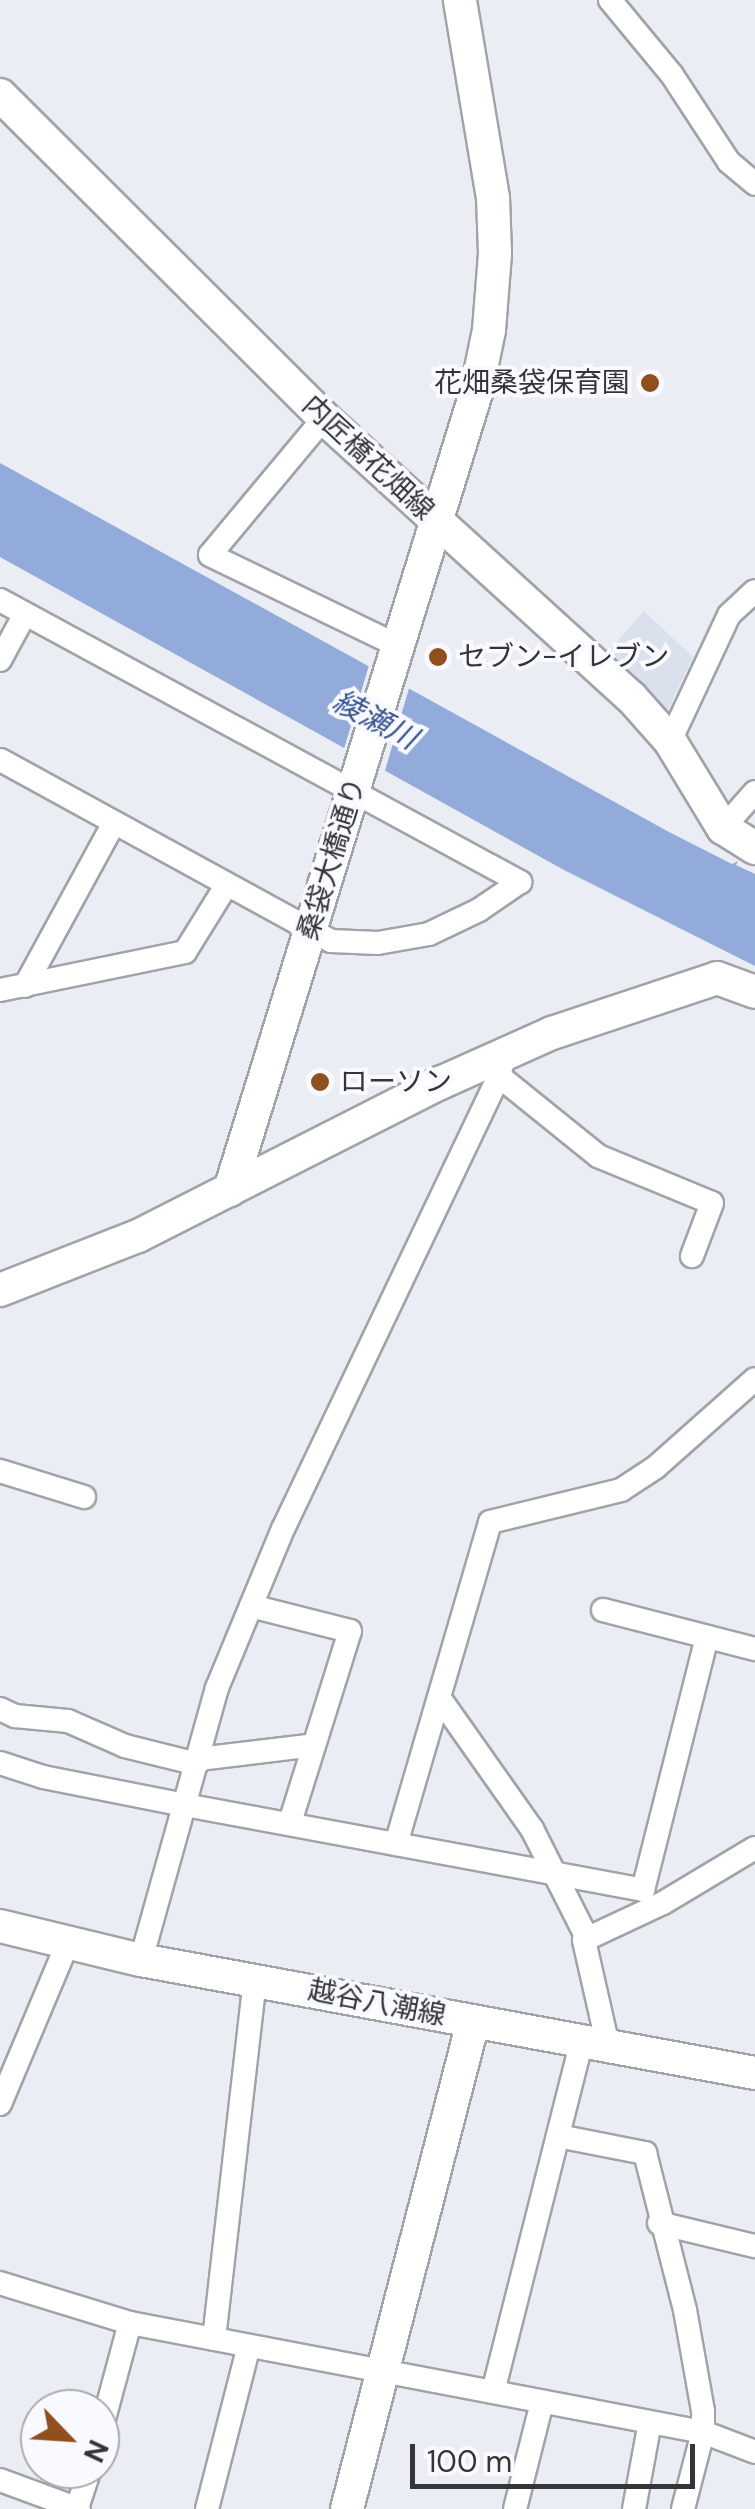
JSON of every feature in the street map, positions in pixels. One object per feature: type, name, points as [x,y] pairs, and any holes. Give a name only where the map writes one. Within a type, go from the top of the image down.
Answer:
[{"type":"street","name":"桑袋大橋通り","points":[[230,1190],[476,392],[494,294],[494,222],[486,140],[460,0]]},
{"type":"street","points":[[610,0],[672,75],[729,162],[755,184]]},
{"type":"street","name":"内匠橋花畑線","points":[[0,95],[324,418],[631,697],[670,740],[723,828]]},
{"type":"street","points":[[324,418],[210,555],[396,653]]},
{"type":"street","points":[[670,740],[729,615],[755,591]]},
{"type":"street","points":[[0,600],[354,785],[520,882],[479,910],[429,934],[378,942],[330,941],[0,760]]},
{"type":"street","points":[[0,660],[25,614]]},
{"type":"street","points":[[755,792],[723,828],[755,848]]},
{"type":"street","points":[[25,986],[114,824]]},
{"type":"street","points":[[0,990],[184,952],[226,886]]},
{"type":"street","points":[[0,1290],[138,1236],[502,1064],[694,983],[716,978],[755,992]]},
{"type":"street","points":[[502,1064],[598,1156],[712,1202],[692,1256]]},
{"type":"street","points":[[141,1960],[217,1688],[283,1529],[502,1064]]},
{"type":"street","points":[[396,1844],[490,1522],[621,1490],[656,1468],[755,1379]]},
{"type":"street","points":[[0,1470],[84,1497]]},
{"type":"street","points":[[251,1606],[350,1631],[290,1824]]},
{"type":"street","points":[[602,1610],[755,1649]]},
{"type":"street","points":[[0,1764],[42,1777],[643,1890],[707,1637]]},
{"type":"street","points":[[441,1700],[532,1828],[587,1938],[595,2044],[558,2136],[493,2392]]},
{"type":"street","points":[[0,1709],[15,1716],[68,1721],[125,1746],[198,1762],[314,1746]]},
{"type":"street","points":[[587,1938],[663,1903],[755,1848]]},
{"type":"street","name":"越谷八潮線","points":[[0,1926],[141,1960],[755,2073]]},
{"type":"street","points":[[0,2104],[67,1945]]},
{"type":"street","points":[[214,2339],[255,1981]]},
{"type":"street","points":[[348,2509],[473,2022]]},
{"type":"street","points":[[558,2136],[645,2153],[685,2310],[703,2432],[683,2509]]},
{"type":"street","points":[[660,2223],[755,2246]]},
{"type":"street","points":[[0,2285],[130,2324],[703,2432],[755,2452]]},
{"type":"street","points":[[112,2389],[130,2324]]},
{"type":"street","points":[[208,2509],[249,2346]]},
{"type":"street","points":[[515,2509],[542,2402]]},
{"type":"street","points":[[634,2509],[650,2422]]},
{"type":"street","points":[[0,2480],[78,2509]]},
{"type":"shaded area","points":[[644,611],[693,657],[667,711],[607,653]]},
{"type":"water","name":"綾瀬川","points":[[0,463],[669,832],[732,864],[738,861],[736,865],[755,874],[755,966],[564,870],[0,557]]},
{"type":"pier","points":[[370,662],[410,685],[384,774],[343,752]]},
{"type":"place","name":"花畑桑袋保育園","points":[[650,383]]},
{"type":"place","name":"セブン-イレブン","points":[[438,657]]},
{"type":"place","name":"ローソン","points":[[320,1082]]}]
